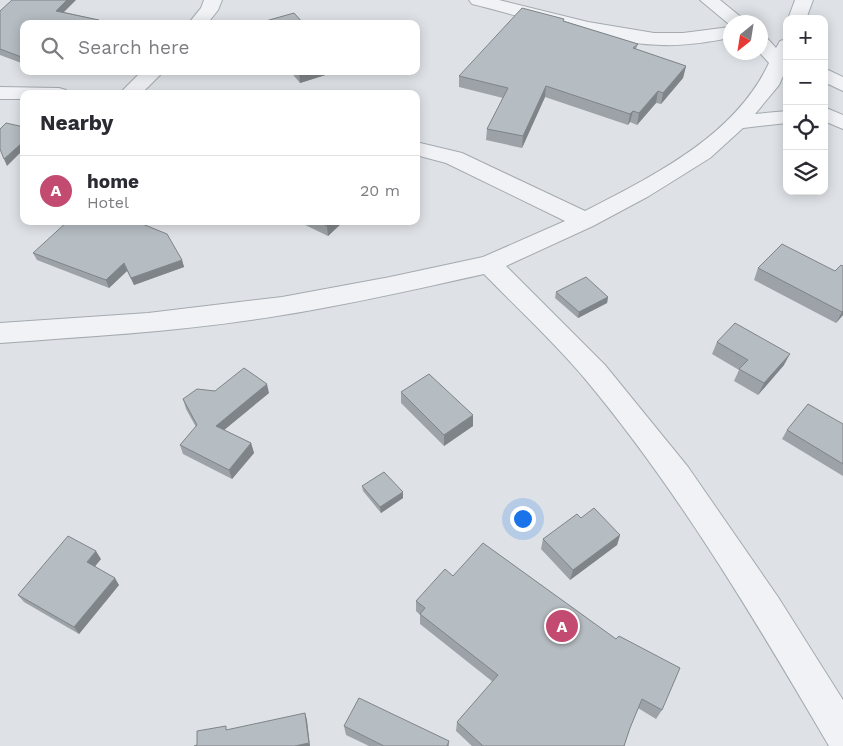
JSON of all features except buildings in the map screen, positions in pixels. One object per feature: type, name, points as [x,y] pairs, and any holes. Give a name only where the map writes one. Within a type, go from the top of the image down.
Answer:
[{"type":"street","points":[[201,20],[209,10],[213,0]]},
{"type":"street","points":[[478,0],[587,26],[654,39],[723,34]]},
{"type":"street","points":[[709,0],[729,15]]},
{"type":"street","points":[[798,15],[804,0]]},
{"type":"street","points":[[768,45],[783,52]]},
{"type":"street","points":[[0,333],[148,323],[282,306],[390,286],[489,264],[585,221],[641,191],[702,153],[778,89],[783,58]]},
{"type":"street","points":[[133,90],[150,75]]},
{"type":"street","points":[[828,76],[843,85]]},
{"type":"street","points":[[0,93],[20,93]]},
{"type":"street","points":[[737,122],[783,117]]},
{"type":"street","points":[[420,149],[454,158],[585,221]]},
{"type":"street","points":[[489,264],[595,372],[677,476],[766,608],[843,734]]},
{"type":"place","name":"home","points":[[562,626]]}]
